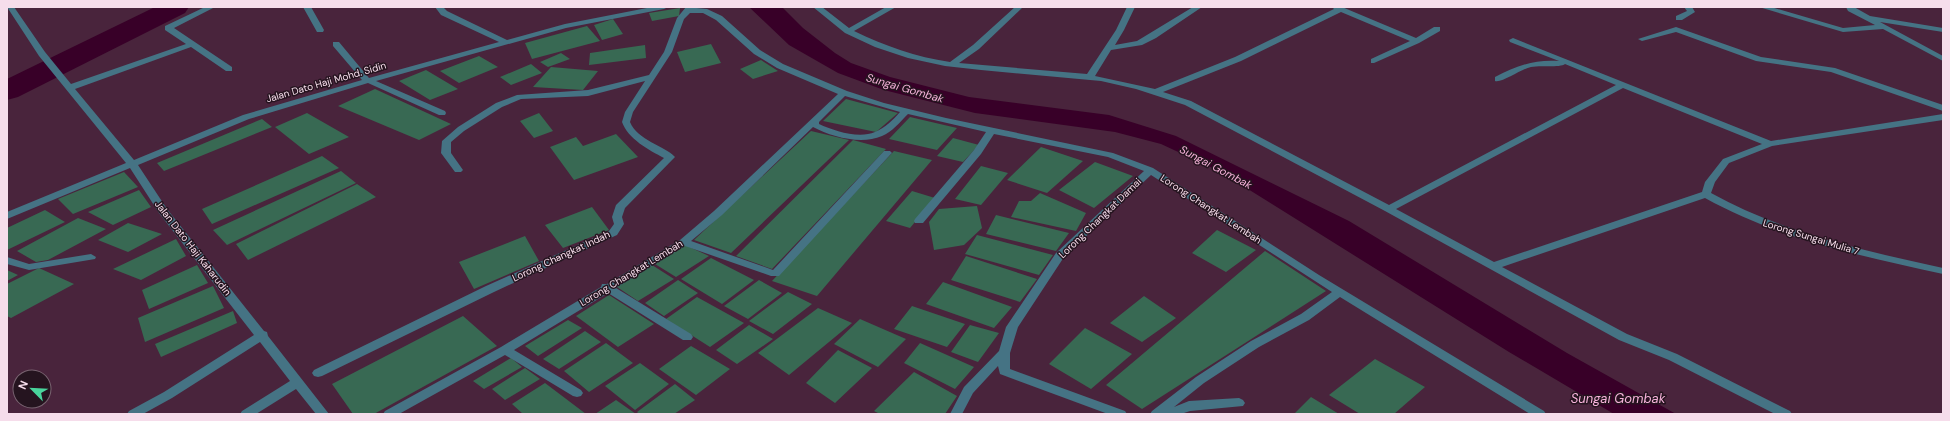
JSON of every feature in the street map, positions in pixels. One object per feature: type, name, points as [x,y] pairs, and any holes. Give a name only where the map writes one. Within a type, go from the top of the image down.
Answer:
[{"type":"street","name":"Jalan Dato Haji Kaharudin","points":[[12,7],[42,54],[132,164],[163,211],[323,414]]},
{"type":"street","points":[[211,7],[168,28],[229,69]]},
{"type":"street","points":[[307,7],[320,30]]},
{"type":"street","points":[[439,7],[444,13],[508,43]]},
{"type":"street","name":"Jalan Dato Haji Mohd. Sidin","points":[[7,216],[246,117],[367,80],[508,43],[565,26],[664,7]]},
{"type":"street","points":[[817,7],[848,31],[902,55],[952,64],[1090,77],[1156,92],[1188,103],[1389,209],[1616,333],[1673,357],[1786,414]]},
{"type":"street","points":[[848,31],[892,7]]},
{"type":"street","points":[[952,64],[976,47],[1019,7]]},
{"type":"street","points":[[1090,77],[1120,30],[1131,7]]},
{"type":"street","points":[[1108,48],[1139,43],[1153,36],[1198,7]]},
{"type":"street","points":[[1680,18],[1692,12],[1688,7]]},
{"type":"street","points":[[1763,7],[1843,30],[1883,27]]},
{"type":"street","points":[[1850,7],[1864,17],[1943,58]]},
{"type":"street","points":[[1156,92],[1238,60],[1338,8],[1416,41]]},
{"type":"street","name":"Lorong Changkat Indah","points":[[318,372],[490,289],[613,233],[619,224],[617,217],[620,208],[670,157],[660,153],[629,129],[626,122],[629,112],[668,52],[681,18],[689,9]]},
{"type":"street","name":"Lorong Changkat Lembah","points":[[689,9],[704,11],[719,18],[757,52],[774,62],[844,93],[906,111],[1110,155],[1150,170],[1340,292],[1540,414]]},
{"type":"street","points":[[1864,17],[1943,30]]},
{"type":"street","points":[[1374,61],[1437,29]]},
{"type":"street","points":[[1642,39],[1676,29],[1759,59],[1832,70],[1943,108]]},
{"type":"street","points":[[1512,40],[1770,144]]},
{"type":"street","points":[[67,85],[193,44]]},
{"type":"street","points":[[336,44],[367,80],[442,113]]},
{"type":"street","points":[[1498,79],[1515,69],[1537,62],[1573,65]]},
{"type":"street","points":[[458,170],[446,154],[447,141],[461,129],[499,105],[520,97],[588,92],[652,77]]},
{"type":"street","points":[[1389,209],[1622,85]]},
{"type":"street","name":"Lorong Changkat Lembah","points":[[389,414],[505,350],[606,287],[684,242],[718,213],[844,93]]},
{"type":"street","points":[[814,121],[815,125],[819,128],[837,134],[873,136],[880,134],[906,111]]},
{"type":"street","points":[[1493,266],[1706,194],[1710,182],[1726,161],[1770,144],[1943,117]]},
{"type":"street","points":[[919,221],[978,152],[992,130]]},
{"type":"street","points":[[684,242],[775,274],[887,153]]},
{"type":"street","name":"Lorong Changkat Damai","points":[[1121,414],[1004,371],[1004,353],[1012,327],[1060,255],[1150,170]]},
{"type":"street","name":"Lorong Sungai Mulia 7","points":[[1706,194],[1729,208],[1774,228],[1843,248],[1943,271]]},
{"type":"street","points":[[7,260],[29,266],[92,257]]},
{"type":"street","points":[[606,287],[687,337]]},
{"type":"street","points":[[1156,414],[1200,380],[1255,344],[1305,317],[1340,292]]},
{"type":"street","points":[[133,414],[168,395],[262,335]]},
{"type":"street","points":[[505,350],[577,393]]},
{"type":"street","points":[[956,414],[968,390],[1004,353]]},
{"type":"street","points":[[246,414],[298,382]]},
{"type":"street","points":[[1168,414],[1189,406],[1239,403]]},
{"type":"water","name":"Sungai Gombak","points":[[749,7],[782,7],[803,28],[835,53],[851,63],[890,77],[969,97],[1109,115],[1176,136],[1349,221],[1567,353],[1676,414],[1614,414],[1509,352],[1219,171],[1161,144],[1115,132],[975,113],[884,90],[838,73],[789,45]]},
{"type":"water","points":[[40,71],[48,78],[7,98],[7,87]]},
{"type":"building","points":[[680,8],[679,16],[652,21],[649,13]]},
{"type":"building","points":[[613,19],[623,34],[602,40],[594,25]]},
{"type":"building","points":[[587,26],[600,41],[532,59],[525,43]]},
{"type":"building","points":[[711,44],[721,63],[685,72],[677,52]]},
{"type":"building","points":[[645,45],[646,58],[589,65],[590,53]]},
{"type":"building","points":[[561,53],[570,59],[548,67],[540,62]]},
{"type":"building","points":[[479,56],[498,67],[459,83],[440,71]]},
{"type":"building","points":[[761,60],[778,71],[753,79],[740,69]]},
{"type":"building","points":[[531,64],[542,73],[511,85],[500,77]]},
{"type":"building","points":[[551,67],[598,71],[583,90],[533,87]]},
{"type":"building","points":[[426,70],[458,89],[430,100],[399,81]]},
{"type":"building","points":[[375,89],[451,124],[419,140],[338,106]]},
{"type":"building","points":[[846,99],[898,113],[876,132],[823,121]]},
{"type":"building","points":[[307,113],[349,137],[309,154],[275,127]]},
{"type":"building","points":[[539,113],[553,131],[534,138],[520,121]]},
{"type":"building","points":[[910,117],[957,128],[937,150],[889,139]]},
{"type":"building","points":[[262,119],[272,127],[164,171],[157,163]]},
{"type":"building","points":[[811,131],[849,140],[731,253],[694,240]]},
{"type":"building","points":[[616,134],[638,157],[574,180],[550,147],[576,137],[583,146]]},
{"type":"building","points":[[953,138],[979,145],[963,162],[937,156]]},
{"type":"building","points":[[853,140],[886,149],[772,269],[736,256]]},
{"type":"building","points":[[1041,147],[1083,161],[1047,193],[1007,180]]},
{"type":"building","points":[[894,151],[932,160],[817,296],[772,281]]},
{"type":"building","points":[[322,156],[339,168],[212,224],[202,209]]},
{"type":"building","points":[[1095,162],[1133,176],[1094,208],[1059,190]]},
{"type":"building","points":[[981,166],[1008,173],[981,205],[955,199]]},
{"type":"building","points":[[341,171],[356,183],[227,245],[213,230]]},
{"type":"building","points":[[124,172],[138,187],[73,214],[58,199]]},
{"type":"building","points":[[357,184],[376,197],[248,260],[236,244]]},
{"type":"building","points":[[139,190],[151,207],[113,225],[88,212]]},
{"type":"building","points":[[912,191],[935,198],[910,228],[886,221]]},
{"type":"building","points":[[1040,193],[1086,213],[1076,231],[1011,217],[1019,201],[1031,201]]},
{"type":"building","points":[[977,206],[982,228],[964,245],[934,250],[929,222],[939,209]]},
{"type":"building","points":[[592,207],[609,230],[563,248],[545,225]]},
{"type":"building","points":[[45,210],[65,222],[7,250],[7,228]]},
{"type":"building","points":[[996,215],[1069,233],[1056,251],[986,234]]},
{"type":"building","points":[[78,218],[106,229],[48,260],[36,262],[17,251]]},
{"type":"building","points":[[128,223],[162,234],[128,252],[98,240]]},
{"type":"building","points":[[1217,230],[1256,250],[1226,272],[1192,253]]},
{"type":"building","points":[[977,235],[1053,255],[1039,275],[965,254]]},
{"type":"building","points":[[525,236],[539,261],[474,289],[459,262]]},
{"type":"building","points":[[176,239],[186,256],[141,280],[113,269]]},
{"type":"building","points":[[685,245],[709,256],[676,277],[655,264]]},
{"type":"building","points":[[1265,251],[1326,291],[1142,409],[1106,385]]},
{"type":"building","points":[[966,256],[1037,279],[1020,302],[951,280]]},
{"type":"building","points":[[711,258],[754,280],[722,304],[681,279]]},
{"type":"building","points":[[197,265],[208,283],[149,309],[142,290]]},
{"type":"building","points":[[652,265],[674,279],[638,301],[617,287]]},
{"type":"building","points":[[39,268],[74,284],[11,318],[7,316],[7,284]]},
{"type":"building","points":[[7,270],[18,275],[7,281]]},
{"type":"building","points":[[678,280],[698,293],[664,316],[645,303]]},
{"type":"building","points":[[759,280],[782,293],[748,319],[724,306]]},
{"type":"building","points":[[943,282],[1012,307],[994,328],[926,304]]},
{"type":"building","points":[[213,286],[224,308],[145,342],[138,318]]},
{"type":"building","points":[[788,292],[812,304],[773,334],[749,321]]},
{"type":"building","points":[[609,295],[654,324],[618,347],[576,316]]},
{"type":"building","points":[[1144,296],[1176,318],[1142,342],[1110,323]]},
{"type":"building","points":[[697,297],[744,323],[710,347],[666,319]]},
{"type":"building","points":[[912,306],[965,324],[947,347],[894,329]]},
{"type":"building","points":[[818,308],[852,323],[789,375],[758,353]]},
{"type":"building","points":[[233,311],[237,323],[161,357],[155,344]]},
{"type":"building","points":[[463,316],[497,346],[374,414],[353,414],[332,384]]},
{"type":"building","points":[[860,319],[906,339],[878,367],[834,344]]},
{"type":"building","points":[[568,320],[582,328],[538,356],[525,346]]},
{"type":"building","points":[[749,325],[773,339],[737,364],[716,350]]},
{"type":"building","points":[[970,325],[999,333],[978,362],[951,352]]},
{"type":"building","points":[[1085,328],[1132,354],[1091,389],[1049,364]]},
{"type":"building","points":[[585,331],[601,342],[559,369],[543,359]]},
{"type":"building","points":[[606,343],[633,363],[589,392],[564,371]]},
{"type":"building","points":[[920,343],[974,367],[955,389],[904,363]]},
{"type":"building","points":[[691,346],[730,369],[696,395],[659,369]]},
{"type":"building","points":[[838,350],[872,368],[835,403],[806,383]]},
{"type":"building","points":[[511,358],[522,367],[484,389],[473,381]]},
{"type":"building","points":[[1375,359],[1425,387],[1394,414],[1360,414],[1329,395]]},
{"type":"building","points":[[640,363],[669,384],[635,410],[605,386]]},
{"type":"building","points":[[525,368],[540,379],[505,400],[492,389]]},
{"type":"building","points":[[914,372],[957,396],[945,414],[880,414],[874,411]]},
{"type":"building","points":[[545,383],[586,414],[523,414],[512,404]]},
{"type":"building","points":[[675,384],[695,400],[674,414],[639,414],[637,412]]},
{"type":"building","points":[[1311,397],[1339,414],[1294,414]]},
{"type":"building","points":[[616,400],[636,414],[595,414]]},
{"type":"waterway","points":[[7,91],[176,7]]}]
